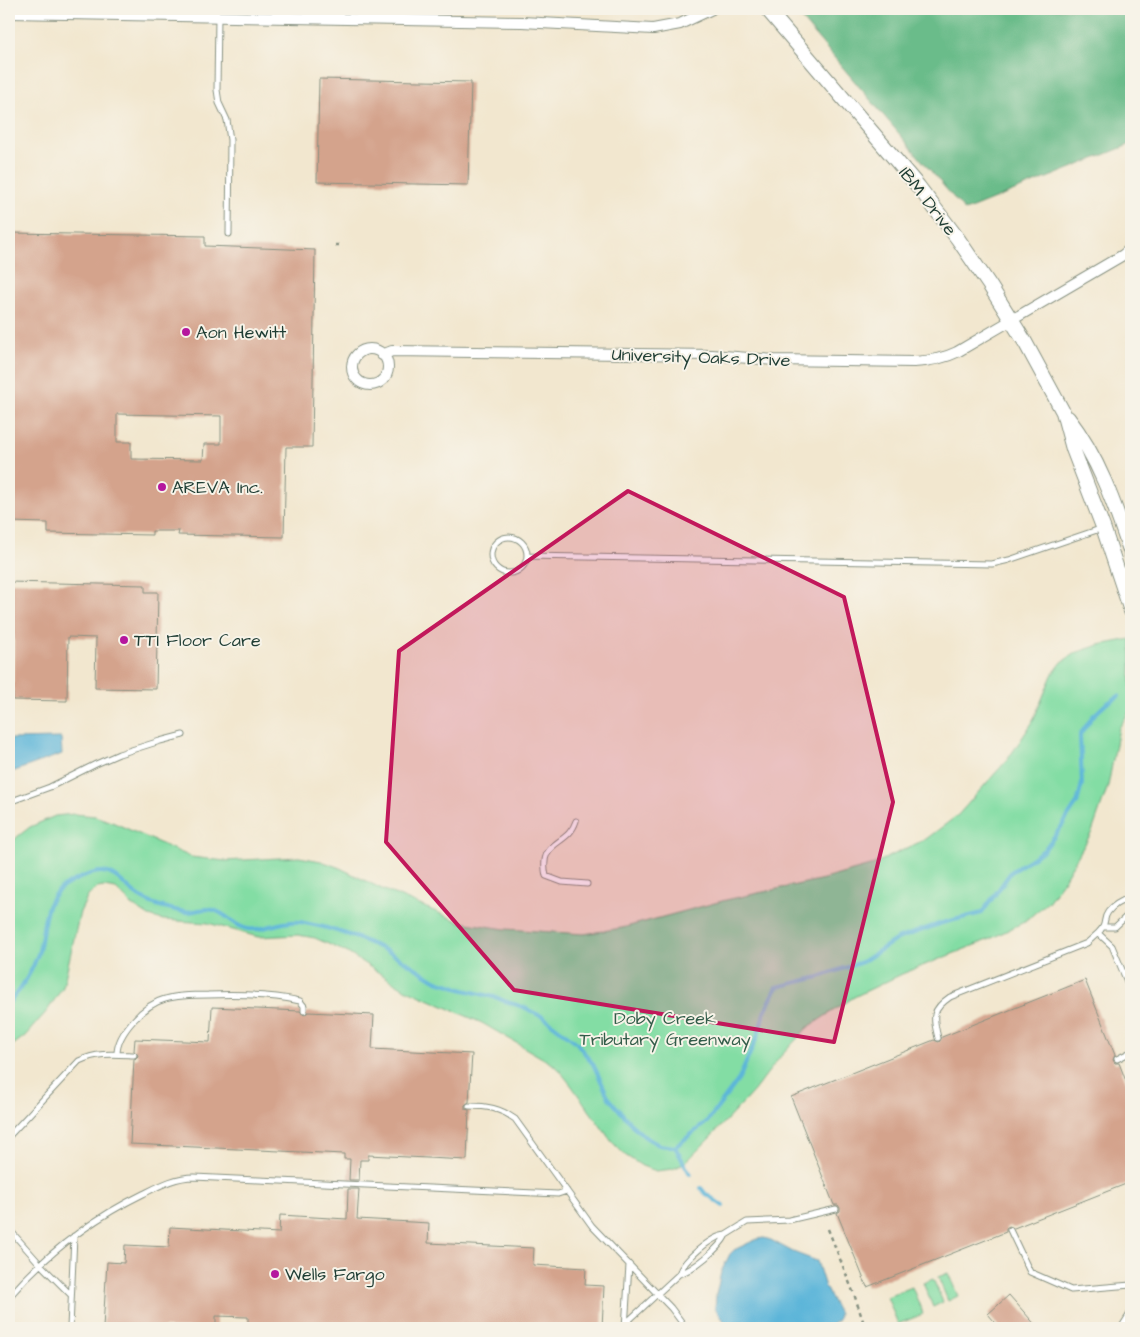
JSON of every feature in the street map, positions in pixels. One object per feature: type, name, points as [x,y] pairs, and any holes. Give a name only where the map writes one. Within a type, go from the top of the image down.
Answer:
[{"type":"street","points":[[9,13],[522,22],[653,29],[680,24],[712,9]]},
{"type":"street","name":"IBM Drive","points":[[766,9],[918,186],[990,286],[1025,342],[1063,412],[1087,446],[1101,473],[1131,553]]},
{"type":"street","name":"University Oaks Drive","points":[[382,354],[392,351],[548,352],[732,356],[774,360],[923,362],[950,356],[1124,256],[1131,248]]},
{"type":"street","name":"IBM Drive","points":[[1063,412],[1073,449],[1103,527],[1131,611]]},
{"type":"street","points":[[1103,527],[1111,527],[1114,532],[1131,583]]},
{"type":"lane","points":[[218,17],[217,90],[227,120],[230,140],[229,234]]},
{"type":"lane","points":[[527,556],[992,564],[1010,560],[1103,527]]},
{"type":"lane","points":[[509,536],[520,540],[527,556],[518,570],[501,571],[492,562],[491,550],[498,540],[509,536]]},
{"type":"lane","points":[[9,802],[50,787],[119,754],[183,735]]},
{"type":"lane","points":[[576,821],[569,835],[548,850],[546,876],[554,880],[587,884]]},
{"type":"lane","points":[[938,1038],[933,1018],[938,1005],[950,997],[1087,943],[1104,927],[1107,913],[1122,901],[1131,897]]},
{"type":"lane","points":[[1104,927],[1115,927],[1131,912]]},
{"type":"lane","points":[[1098,933],[1112,946],[1131,991]]},
{"type":"lane","points":[[117,1054],[118,1043],[126,1030],[152,1005],[165,999],[196,995],[256,995],[300,1001],[304,1006],[304,1011]]},
{"type":"lane","points":[[1117,1059],[1131,1052]]},
{"type":"lane","points":[[9,1136],[79,1061],[94,1055],[134,1055]]},
{"type":"lane","points":[[469,1106],[501,1110],[522,1126],[596,1230],[671,1308],[686,1328]]},
{"type":"lane","points":[[9,1297],[40,1264],[74,1236],[100,1218],[136,1197],[172,1181],[187,1177],[558,1194],[567,1191]]},
{"type":"lane","points":[[625,1325],[679,1274],[682,1267],[699,1250],[717,1237],[726,1235],[747,1222],[789,1220],[836,1208]]},
{"type":"lane","points":[[9,1229],[71,1295]]},
{"type":"lane","points":[[1010,1230],[1030,1272],[1071,1290],[1131,1285]]},
{"type":"lane","points":[[679,1274],[689,1271],[720,1244],[726,1235]]},
{"type":"lane","points":[[70,1328],[74,1236]]},
{"type":"lane","points":[[625,1325],[629,1265]]},
{"type":"lane","points":[[1121,1328],[1131,1312]]},
{"type":"path","points":[[335,246],[342,245]]},
{"type":"path","points":[[828,1229],[854,1294],[865,1328],[870,1328]]},
{"type":"highlighted area","points":[[628,491],[844,597],[893,802],[834,1042],[514,990],[386,842],[399,651]]},
{"type":"green space","points":[[793,9],[1131,9],[1131,144],[965,211]]},
{"type":"green space","name":"Doby Creek Tributary Greenway","points":[[1131,639],[1131,709],[1119,728],[1108,786],[1092,832],[1062,883],[1048,902],[1024,922],[990,939],[902,974],[854,997],[807,1028],[780,1057],[753,1092],[708,1140],[687,1161],[673,1169],[656,1171],[642,1166],[625,1155],[612,1142],[556,1066],[482,1023],[405,989],[346,952],[315,938],[298,935],[258,937],[208,923],[163,920],[149,916],[132,905],[116,889],[97,888],[88,896],[80,912],[63,987],[47,1011],[25,1036],[9,1048],[9,846],[30,827],[55,816],[74,814],[95,816],[191,857],[225,861],[299,857],[321,861],[460,922],[505,929],[584,934],[622,928],[726,900],[824,879],[870,866],[926,839],[958,815],[1008,759],[1032,723],[1052,675],[1062,662],[1075,653],[1099,645]]},
{"type":"green space","points":[[948,1273],[958,1296],[948,1301],[938,1277]]},
{"type":"green space","points":[[933,1279],[943,1302],[933,1307],[923,1283]]},
{"type":"green space","points":[[912,1287],[923,1314],[898,1324],[887,1297]]},
{"type":"water","points":[[61,738],[62,754],[9,773],[9,739]]},
{"type":"water","points":[[764,1238],[817,1261],[825,1287],[839,1314],[838,1320],[827,1328],[729,1328],[715,1308],[721,1272],[734,1250],[757,1239]]},
{"type":"building","points":[[319,79],[471,82],[468,185],[317,182]]},
{"type":"building","points":[[9,233],[205,236],[205,246],[315,250],[312,447],[286,447],[284,537],[178,535],[179,531],[152,531],[152,535],[48,533],[48,523],[9,522]],"holes":[[[117,414],[221,416],[221,444],[204,444],[203,460],[131,459],[131,442],[117,442]]]},
{"type":"building","points":[[9,582],[145,585],[145,592],[158,592],[156,689],[95,688],[96,638],[68,637],[67,701],[13,700],[14,635],[9,635]]},
{"type":"building","points":[[1085,980],[1115,1055],[1113,1060],[1115,1063],[1119,1063],[1131,1094],[1131,1182],[1014,1228],[1009,1226],[1006,1228],[1006,1232],[867,1287],[837,1213],[840,1211],[840,1208],[838,1205],[834,1205],[791,1097],[934,1040],[939,1042],[942,1037]]},
{"type":"building","points":[[212,1007],[300,1011],[304,1015],[308,1012],[374,1015],[372,1049],[472,1054],[469,1102],[465,1105],[465,1109],[469,1110],[467,1160],[368,1155],[368,1160],[360,1160],[359,1180],[349,1180],[350,1159],[344,1159],[344,1154],[130,1144],[134,1059],[138,1055],[134,1051],[135,1039],[210,1042]]},
{"type":"building","name":"Wells Fargo","points":[[348,1189],[359,1189],[357,1219],[429,1223],[428,1243],[534,1248],[533,1265],[586,1268],[585,1285],[604,1286],[602,1328],[476,1328],[441,1326],[440,1328],[248,1328],[248,1317],[216,1316],[216,1328],[103,1328],[107,1262],[124,1263],[125,1245],[169,1247],[170,1227],[279,1233],[280,1215],[347,1219]]},
{"type":"building","points":[[1009,1295],[1038,1328],[1000,1328],[988,1314]]},
{"type":"waterway","points":[[9,1003],[26,980],[36,961],[47,910],[55,895],[61,888],[81,877],[98,872],[108,873],[116,877],[139,897],[156,905],[186,912],[205,909],[214,910],[243,928],[260,929],[300,922],[332,930],[383,949],[435,980],[519,1005],[542,1016],[576,1042],[593,1064],[609,1098],[632,1125],[645,1137],[659,1145],[675,1147],[707,1122],[739,1079],[758,1035],[764,1013],[777,987],[819,977],[862,962],[897,939],[942,923],[982,913],[1011,872],[1044,850],[1077,803],[1082,784],[1080,735],[1093,716],[1106,704],[1119,696]]},
{"type":"waterway","points":[[675,1147],[690,1174]]},
{"type":"waterway","points":[[701,1188],[723,1206]]},
{"type":"place","name":"Aon Hewitt","points":[[186,332]]},
{"type":"place","name":"AREVA Inc.","points":[[162,487]]},
{"type":"place","name":"TTI Floor Care","points":[[124,640]]},
{"type":"place","name":"Wells Fargo","points":[[275,1274]]}]
